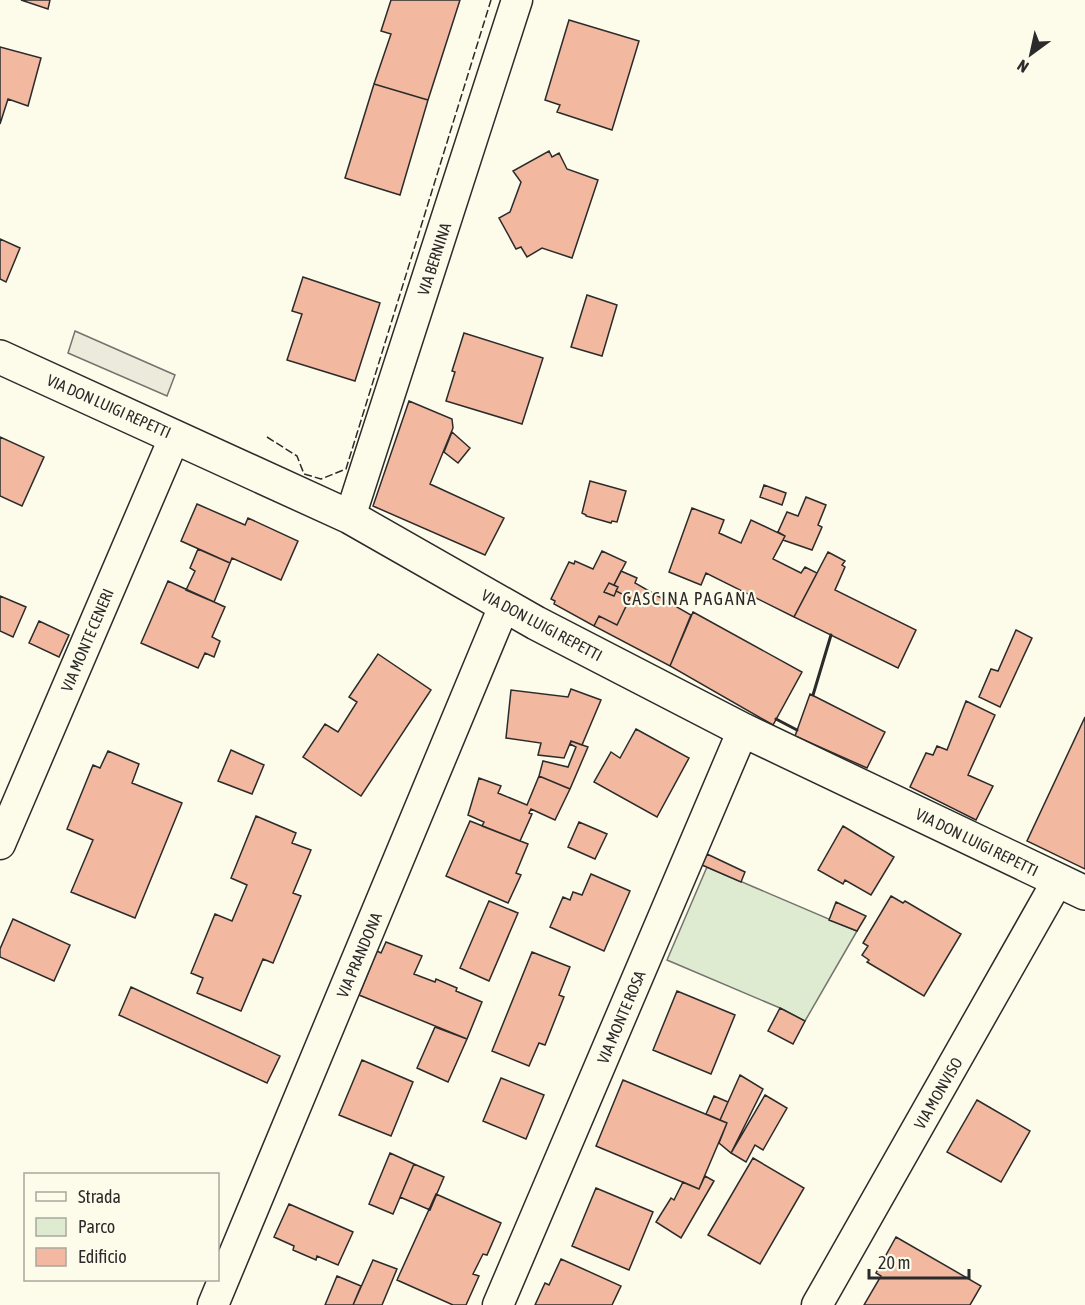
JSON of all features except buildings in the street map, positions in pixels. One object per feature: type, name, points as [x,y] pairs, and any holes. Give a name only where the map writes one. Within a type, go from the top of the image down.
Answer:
[{"type":"street","name":"VIA BERNINA","points":[[350,517],[517,0]]},
{"type":"street","name":"VIA DON LUIGI REPETTI","points":[[0,357],[350,517],[504,606],[743,730],[1071,887]]},
{"type":"street","name":"VIA MONTE CENERI","points":[[0,844],[175,436]]},
{"type":"street","name":"VIA PRANDONA","points":[[213,1305],[504,606]]},
{"type":"street","name":"VIA MONTE ROSA","points":[[498,1305],[743,730]]},
{"type":"street","name":"VIA MONVISO","points":[[818,1305],[1071,887]]},
{"type":"green space","points":[[707,867],[857,931],[805,1021],[667,960]]},
{"type":"shaded area","points":[[75,331],[175,375],[167,396],[68,353]]},
{"type":"fence","points":[[267,437],[297,456],[304,474],[321,479],[346,469],[491,0]]},
{"type":"wall","points":[[813,695],[831,635]]},
{"type":"wall","points":[[776,719],[797,730]]},
{"type":"district","name":"CASCINA PAGANA","points":[[690,598]]}]
